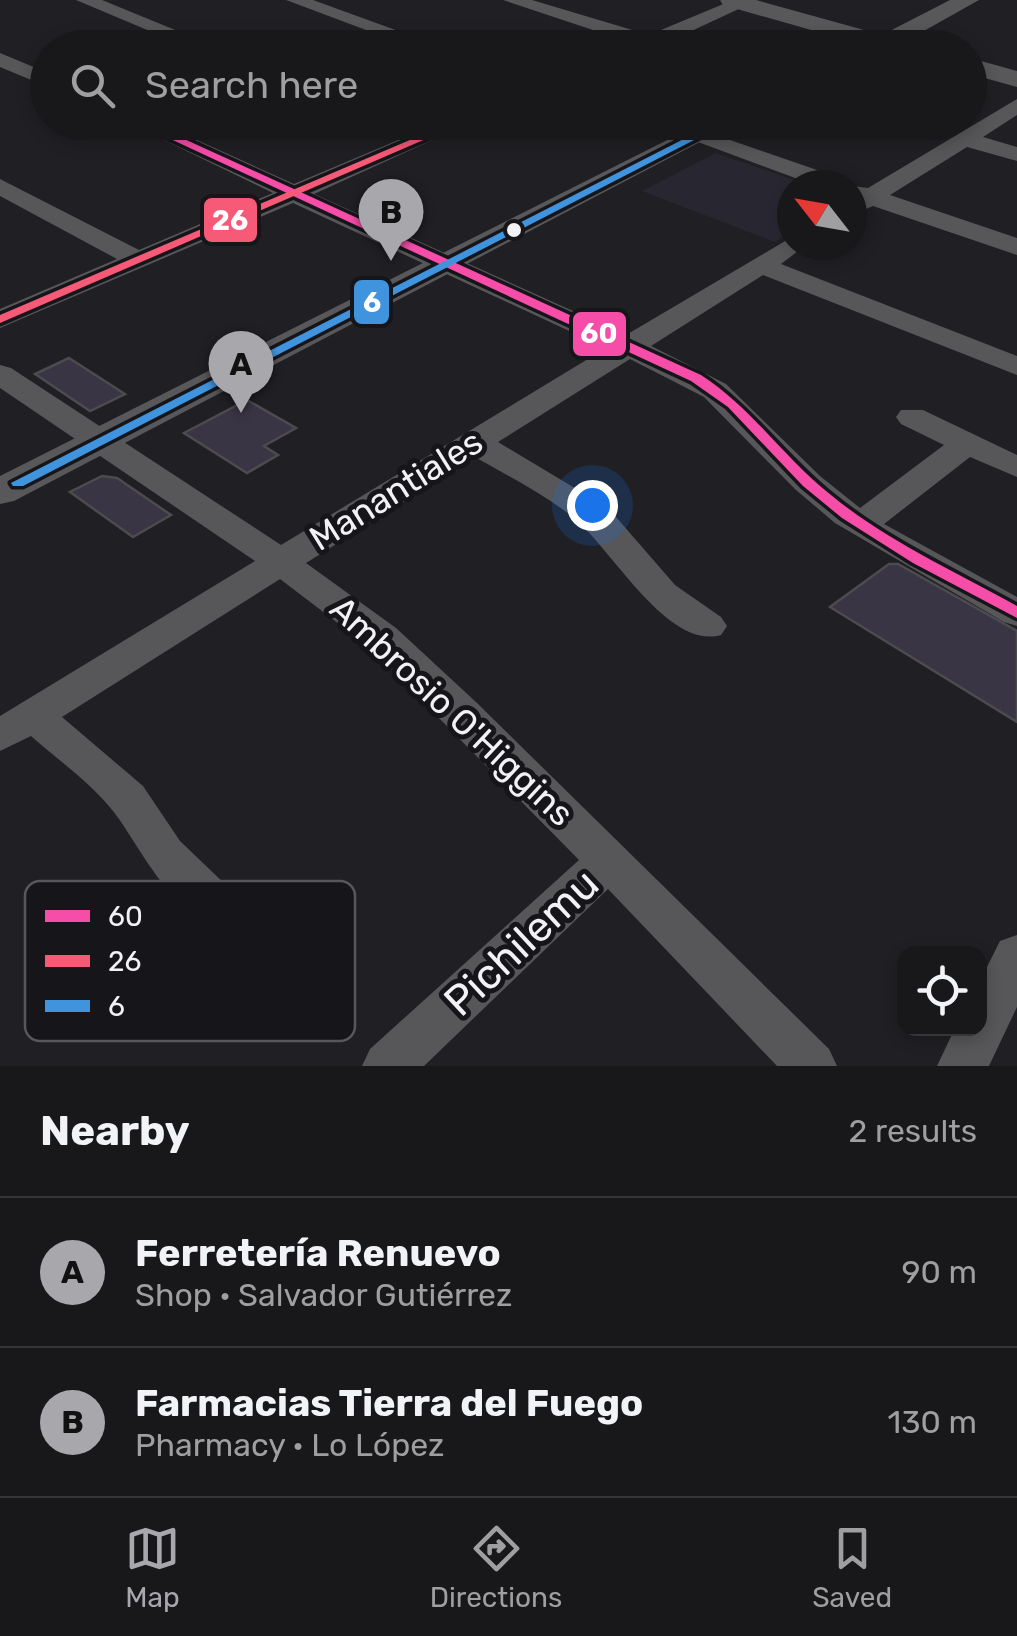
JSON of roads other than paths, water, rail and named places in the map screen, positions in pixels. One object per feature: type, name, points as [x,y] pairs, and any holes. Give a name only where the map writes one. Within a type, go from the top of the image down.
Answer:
[{"type":"main road","points":[[915,30],[968,0]]},
{"type":"main road","points":[[740,1],[835,30]]},
{"type":"main road","points":[[987,71],[1017,79]]},
{"type":"main road","points":[[0,492],[690,140]]},
{"type":"street","points":[[84,0],[163,30]]},
{"type":"street","points":[[295,0],[382,30]]},
{"type":"street","points":[[512,0],[599,30]]},
{"type":"street","points":[[676,30],[740,1]]},
{"type":"street","points":[[0,59],[30,73]]},
{"type":"street","points":[[987,124],[1017,106]]},
{"type":"street","points":[[177,140],[696,378],[733,402],[811,486],[862,524],[1017,614]]},
{"type":"street","points":[[0,319],[422,140]]},
{"type":"street","points":[[705,140],[793,170]]},
{"type":"street","points":[[867,193],[961,140]]},
{"type":"street","points":[[972,140],[1017,154]]},
{"type":"street","points":[[0,186],[138,260]]},
{"type":"street","points":[[867,201],[1017,247]]},
{"type":"street","name":"Manantiales","points":[[17,725],[777,255]]},
{"type":"street","points":[[760,265],[1017,366]]},
{"type":"street","name":"Ambrosio O'Higgins","points":[[0,374],[281,562],[382,637],[610,860],[811,1066]]},
{"type":"street","points":[[912,417],[1017,467]]},
{"type":"street","points":[[474,442],[581,506],[604,525],[662,594],[708,626]]},
{"type":"street","points":[[862,524],[967,443]]},
{"type":"street","points":[[17,725],[128,798],[164,854],[191,881]]},
{"type":"street","name":"Pichilemu","points":[[388,1066],[610,860]]},
{"type":"street","points":[[963,1066],[1017,956]]},
{"type":"place","name":"Farmacias Tierra del Fuego","points":[[391,261]]},
{"type":"place","name":"Ferretería Renuevo","points":[[241,413]]}]
